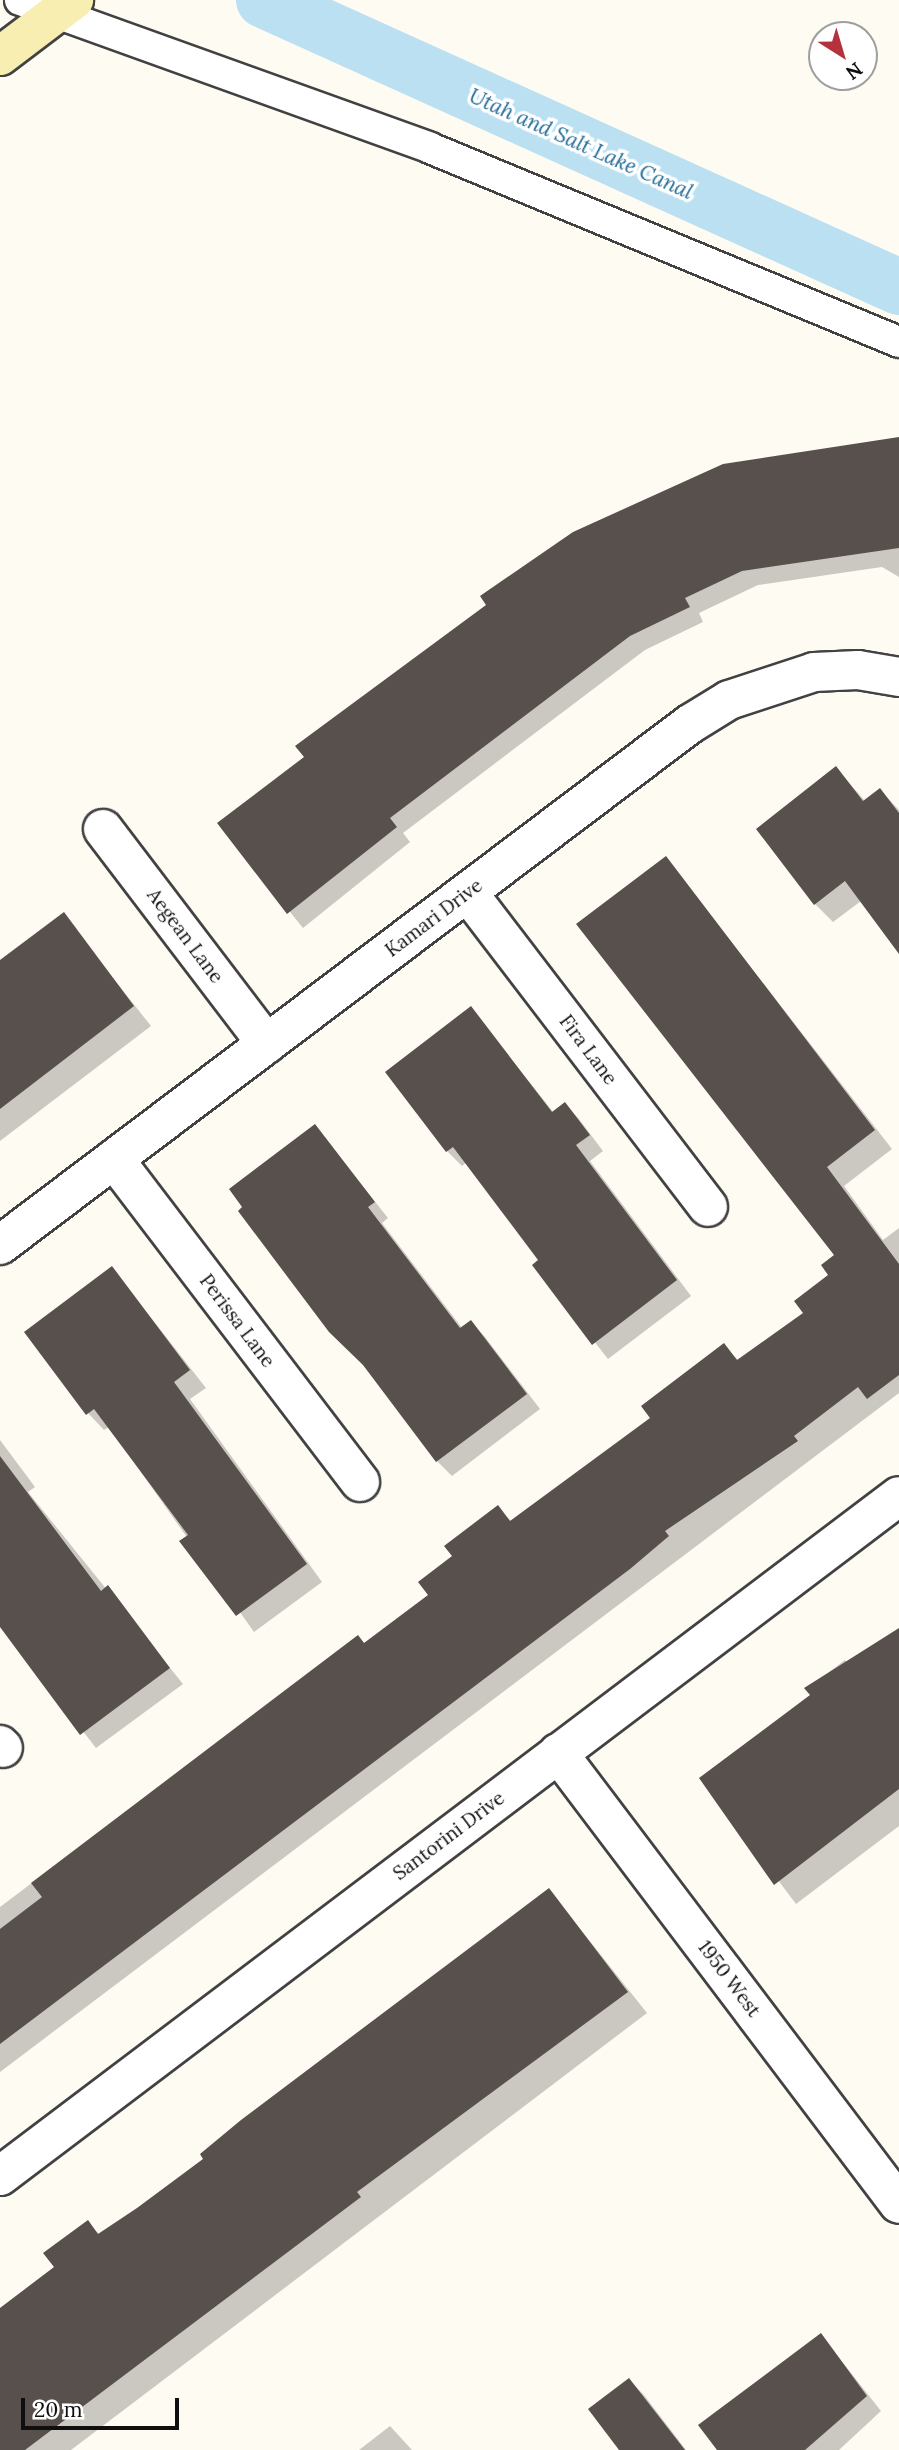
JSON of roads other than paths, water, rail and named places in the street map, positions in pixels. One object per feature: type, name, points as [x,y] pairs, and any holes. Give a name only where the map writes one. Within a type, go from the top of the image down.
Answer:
[{"type":"main road","points":[[0,56],[66,6]]},
{"type":"street","name":"Kamari Drive","points":[[0,1245],[468,892],[729,700],[814,672],[858,670],[899,677]]},
{"type":"street","name":"Aegean Lane","points":[[103,829],[267,1044]]},
{"type":"street","name":"Fira Lane","points":[[468,892],[708,1207]]},
{"type":"street","name":"Perissa Lane","points":[[114,1159],[360,1482]]},
{"type":"street","name":"Santorini Drive","points":[[0,2176],[899,1496]]},
{"type":"street","name":"1950 West","points":[[558,1753],[899,2204]]},
{"type":"lane","points":[[19,0],[66,6],[430,148],[899,342]]},
{"type":"waterway","name":"Utah and Salt Lake Canal","points":[[264,0],[899,287]]}]
